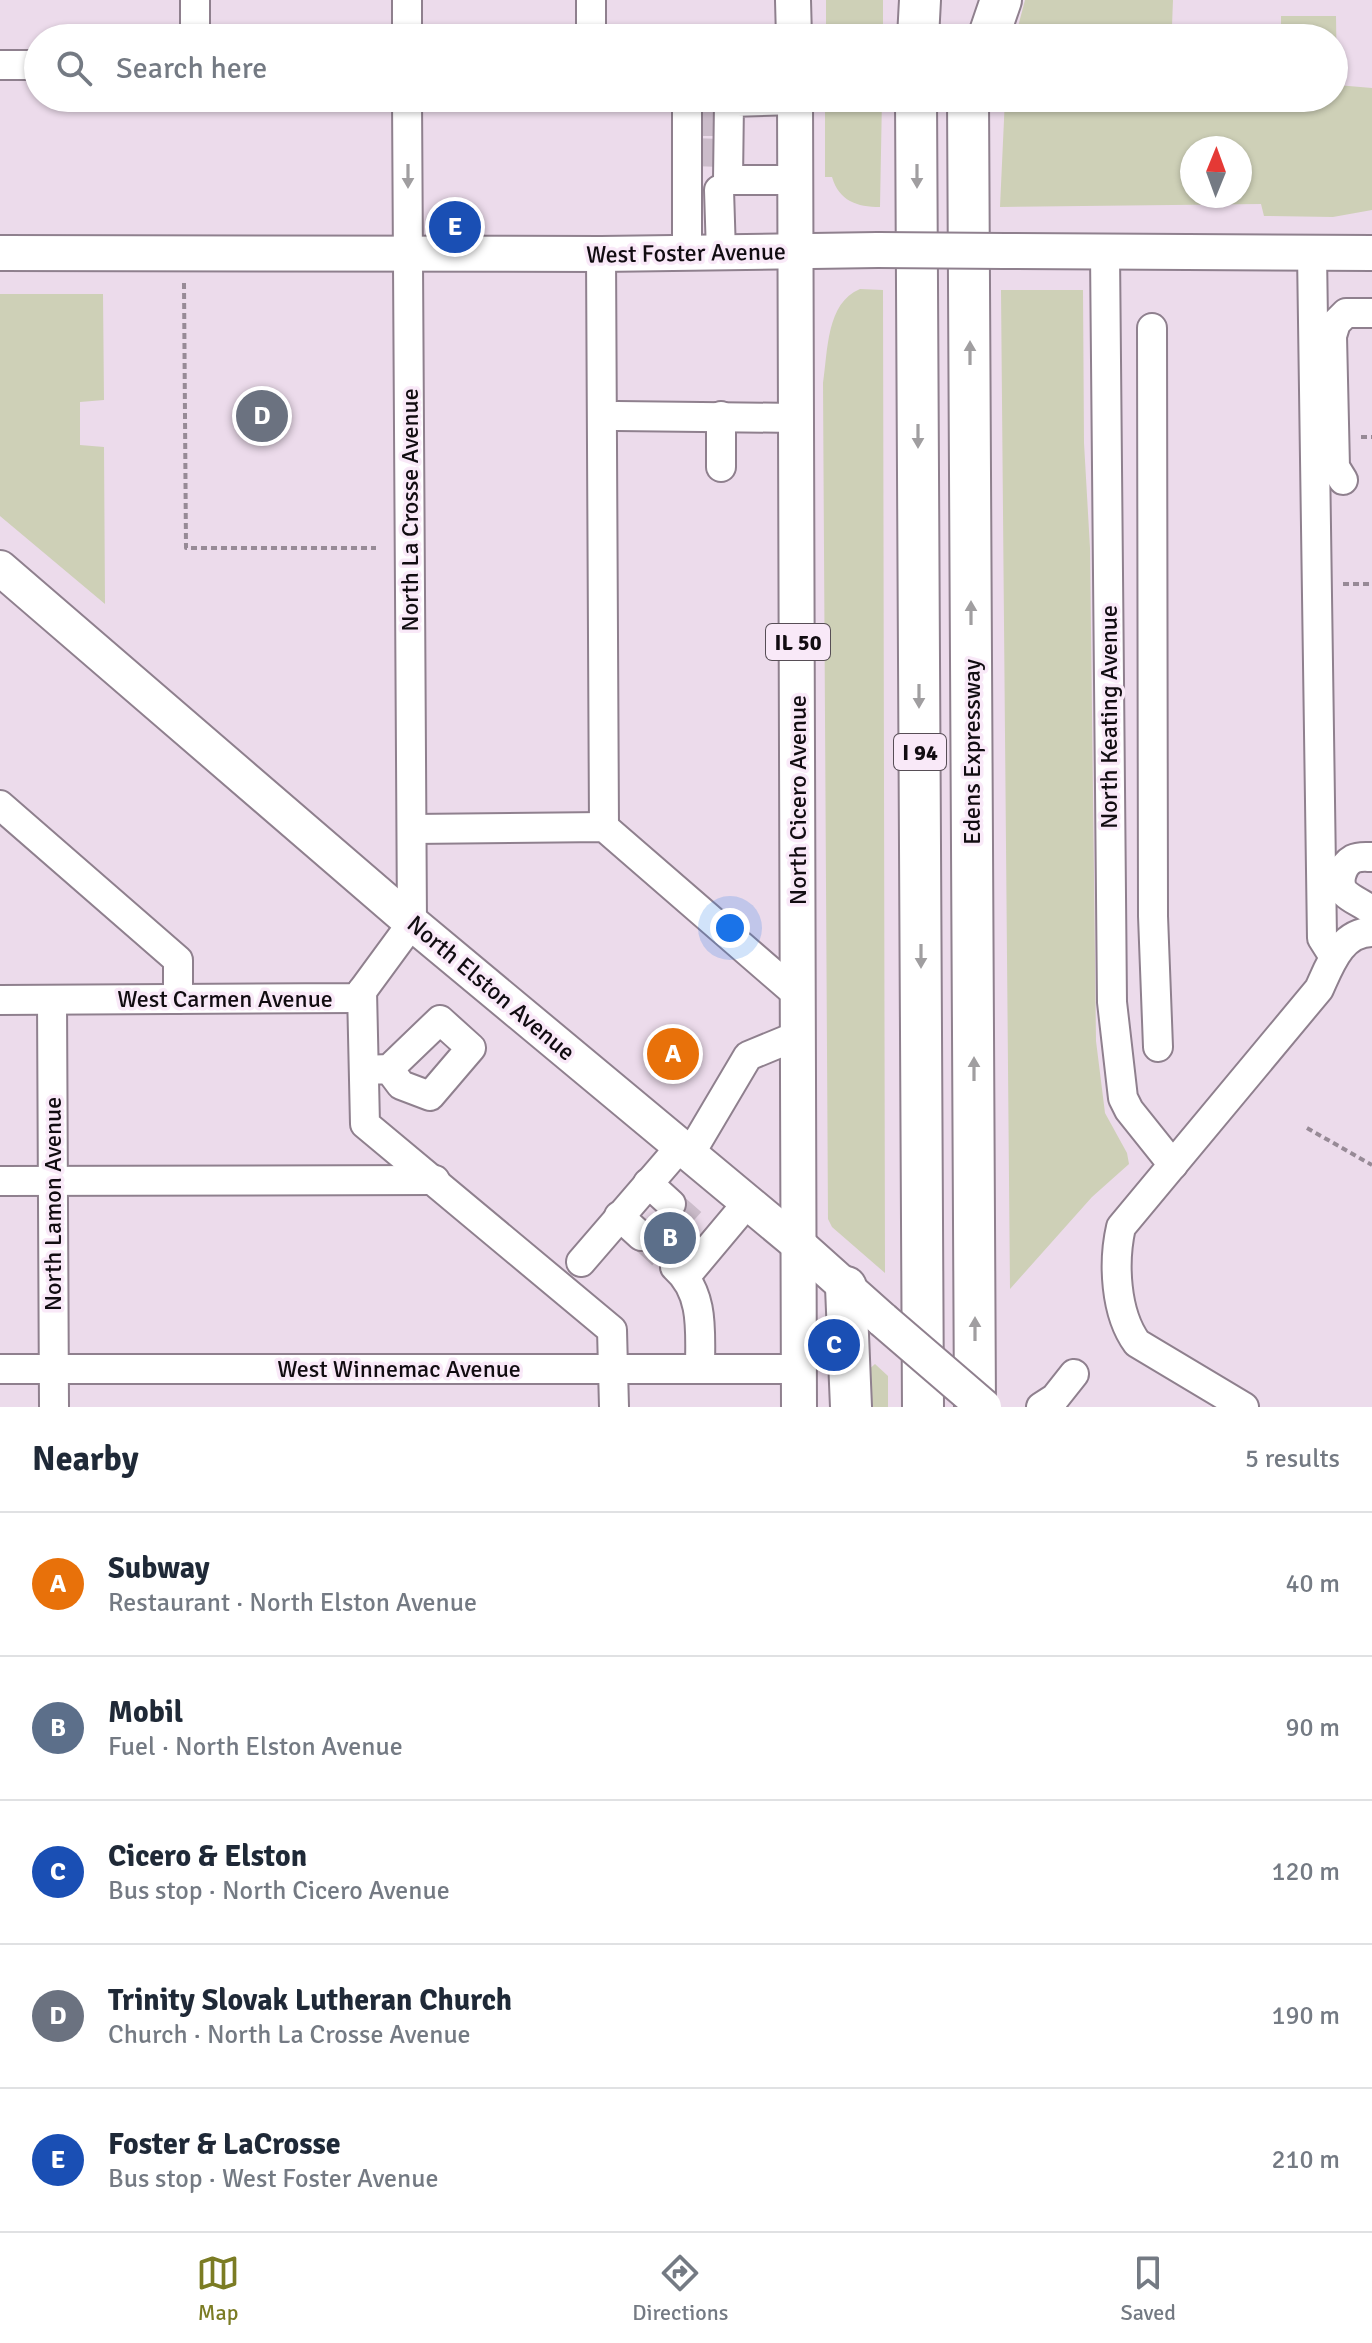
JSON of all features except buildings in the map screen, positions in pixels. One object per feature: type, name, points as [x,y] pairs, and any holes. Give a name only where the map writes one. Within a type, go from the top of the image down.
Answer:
[{"type":"highway","points":[[919,24],[920,0]]},
{"type":"highway","points":[[973,24],[974,0]]},
{"type":"highway","points":[[993,24],[1001,0]]},
{"type":"highway","name":"I 94","points":[[916,112],[923,1407]]},
{"type":"highway","name":"Edens Expressway","points":[[968,112],[975,1407]]},
{"type":"highway","points":[[846,1287],[851,1407]]},
{"type":"main road","points":[[793,0],[794,24]]},
{"type":"main road","name":"North Cicero Avenue","points":[[795,112],[799,1407]]},
{"type":"main road","name":"West Foster Avenue","points":[[0,253],[687,254],[878,250],[1372,253]]},
{"type":"main road","name":"North Elston Avenue","points":[[0,568],[412,923],[799,1245],[984,1407]]},
{"type":"street","points":[[195,0],[195,24]]},
{"type":"street","points":[[407,0],[407,24]]},
{"type":"street","points":[[591,0],[591,24]]},
{"type":"street","points":[[0,65],[24,65]]},
{"type":"street","name":"North La Crosse Avenue","points":[[407,112],[412,923]]},
{"type":"street","points":[[710,112],[721,253]]},
{"type":"street","points":[[687,254],[687,190],[713,163],[710,112]]},
{"type":"street","points":[[713,163],[795,180]]},
{"type":"street","points":[[687,190],[713,163]]},
{"type":"street","name":"North Keating Avenue","points":[[1105,253],[1112,1002],[1123,1098],[1173,1165]]},
{"type":"street","points":[[1312,253],[1322,938],[1334,957]]},
{"type":"street","points":[[601,254],[604,827]]},
{"type":"street","points":[[1343,480],[1335,467],[1332,336],[1336,323],[1346,313],[1372,313]]},
{"type":"street","name":"North Keating Avenue","points":[[1152,328],[1153,916],[1158,1047]]},
{"type":"street","points":[[617,416],[797,418]]},
{"type":"street","points":[[721,416],[721,467]]},
{"type":"street","points":[[1108,526],[1151,526]]},
{"type":"street","points":[[2,808],[178,960],[178,999]]},
{"type":"street","points":[[412,829],[604,827],[799,996]]},
{"type":"street","points":[[1372,857],[1356,857],[1348,862],[1341,888],[1372,911]]},
{"type":"street","points":[[1110,916],[1153,916]]},
{"type":"street","name":"West Carmen Avenue","points":[[0,1000],[357,998],[412,923]]},
{"type":"street","points":[[1235,1405],[1137,1343],[1130,1333],[1121,1306],[1118,1272],[1121,1227],[1319,989],[1344,943],[1360,932],[1372,932]]},
{"type":"street","points":[[362,991],[376,1070],[365,1124],[612,1330],[614,1407]]},
{"type":"street","name":"North Lamon Avenue","points":[[52,1000],[54,1407]]},
{"type":"street","points":[[581,1262],[635,1199],[685,1150],[748,1056],[799,1035]]},
{"type":"street","points":[[0,1181],[435,1180]]},
{"type":"street","points":[[635,1199],[657,1219],[635,1199]]},
{"type":"street","points":[[700,1369],[696,1254],[748,1202]]},
{"type":"street","name":"West Winnemac Avenue","points":[[0,1369],[799,1369]]},
{"type":"street","points":[[1041,1407],[1055,1398],[1074,1374]]},
{"type":"path","points":[[184,283],[186,548],[376,548]]},
{"type":"path","points":[[1307,1128],[1372,1165]]},
{"type":"green space","points":[[826,0],[883,0],[883,24],[826,24]]},
{"type":"green space","points":[[1025,0],[1173,0],[1172,24],[1019,24]]},
{"type":"green space","points":[[1281,16],[1336,16],[1336,24],[1281,24]]},
{"type":"green space","points":[[1348,86],[1372,88],[1372,210],[1333,217],[1264,216],[1261,204],[1252,204],[1252,136],[1180,136],[1180,205],[1000,207],[1004,112],[1348,112]]},
{"type":"green space","points":[[825,112],[882,112],[880,207],[850,201],[839,192],[832,177],[825,177]]},
{"type":"green space","points":[[860,289],[883,290],[885,1273],[832,1227],[828,1219],[823,383],[835,316],[849,296]]},
{"type":"green space","points":[[1001,290],[1083,290],[1084,443],[1090,548],[1096,1041],[1105,1113],[1127,1153],[1129,1164],[1092,1197],[1010,1289]]},
{"type":"green space","points":[[0,294],[103,294],[104,400],[80,402],[80,445],[104,447],[105,604],[0,516]]},
{"type":"green space","points":[[875,1364],[888,1376],[888,1407],[866,1407],[866,1372]]},
{"type":"tunnel","points":[[693,122],[721,122]]},
{"type":"tunnel","points":[[693,152],[721,153]]},
{"type":"tunnel","points":[[671,1204],[705,1234]]},
{"type":"tunnel","points":[[641,1236],[675,1267]]},
{"type":"place","name":"Foster & LaCrosse","points":[[455,227]]},
{"type":"place","name":"Trinity Slovak Lutheran Church","points":[[262,416]]},
{"type":"place","name":"Subway","points":[[673,1054]]},
{"type":"place","name":"Mobil","points":[[670,1238]]},
{"type":"place","name":"Cicero & Elston","points":[[834,1345]]}]
